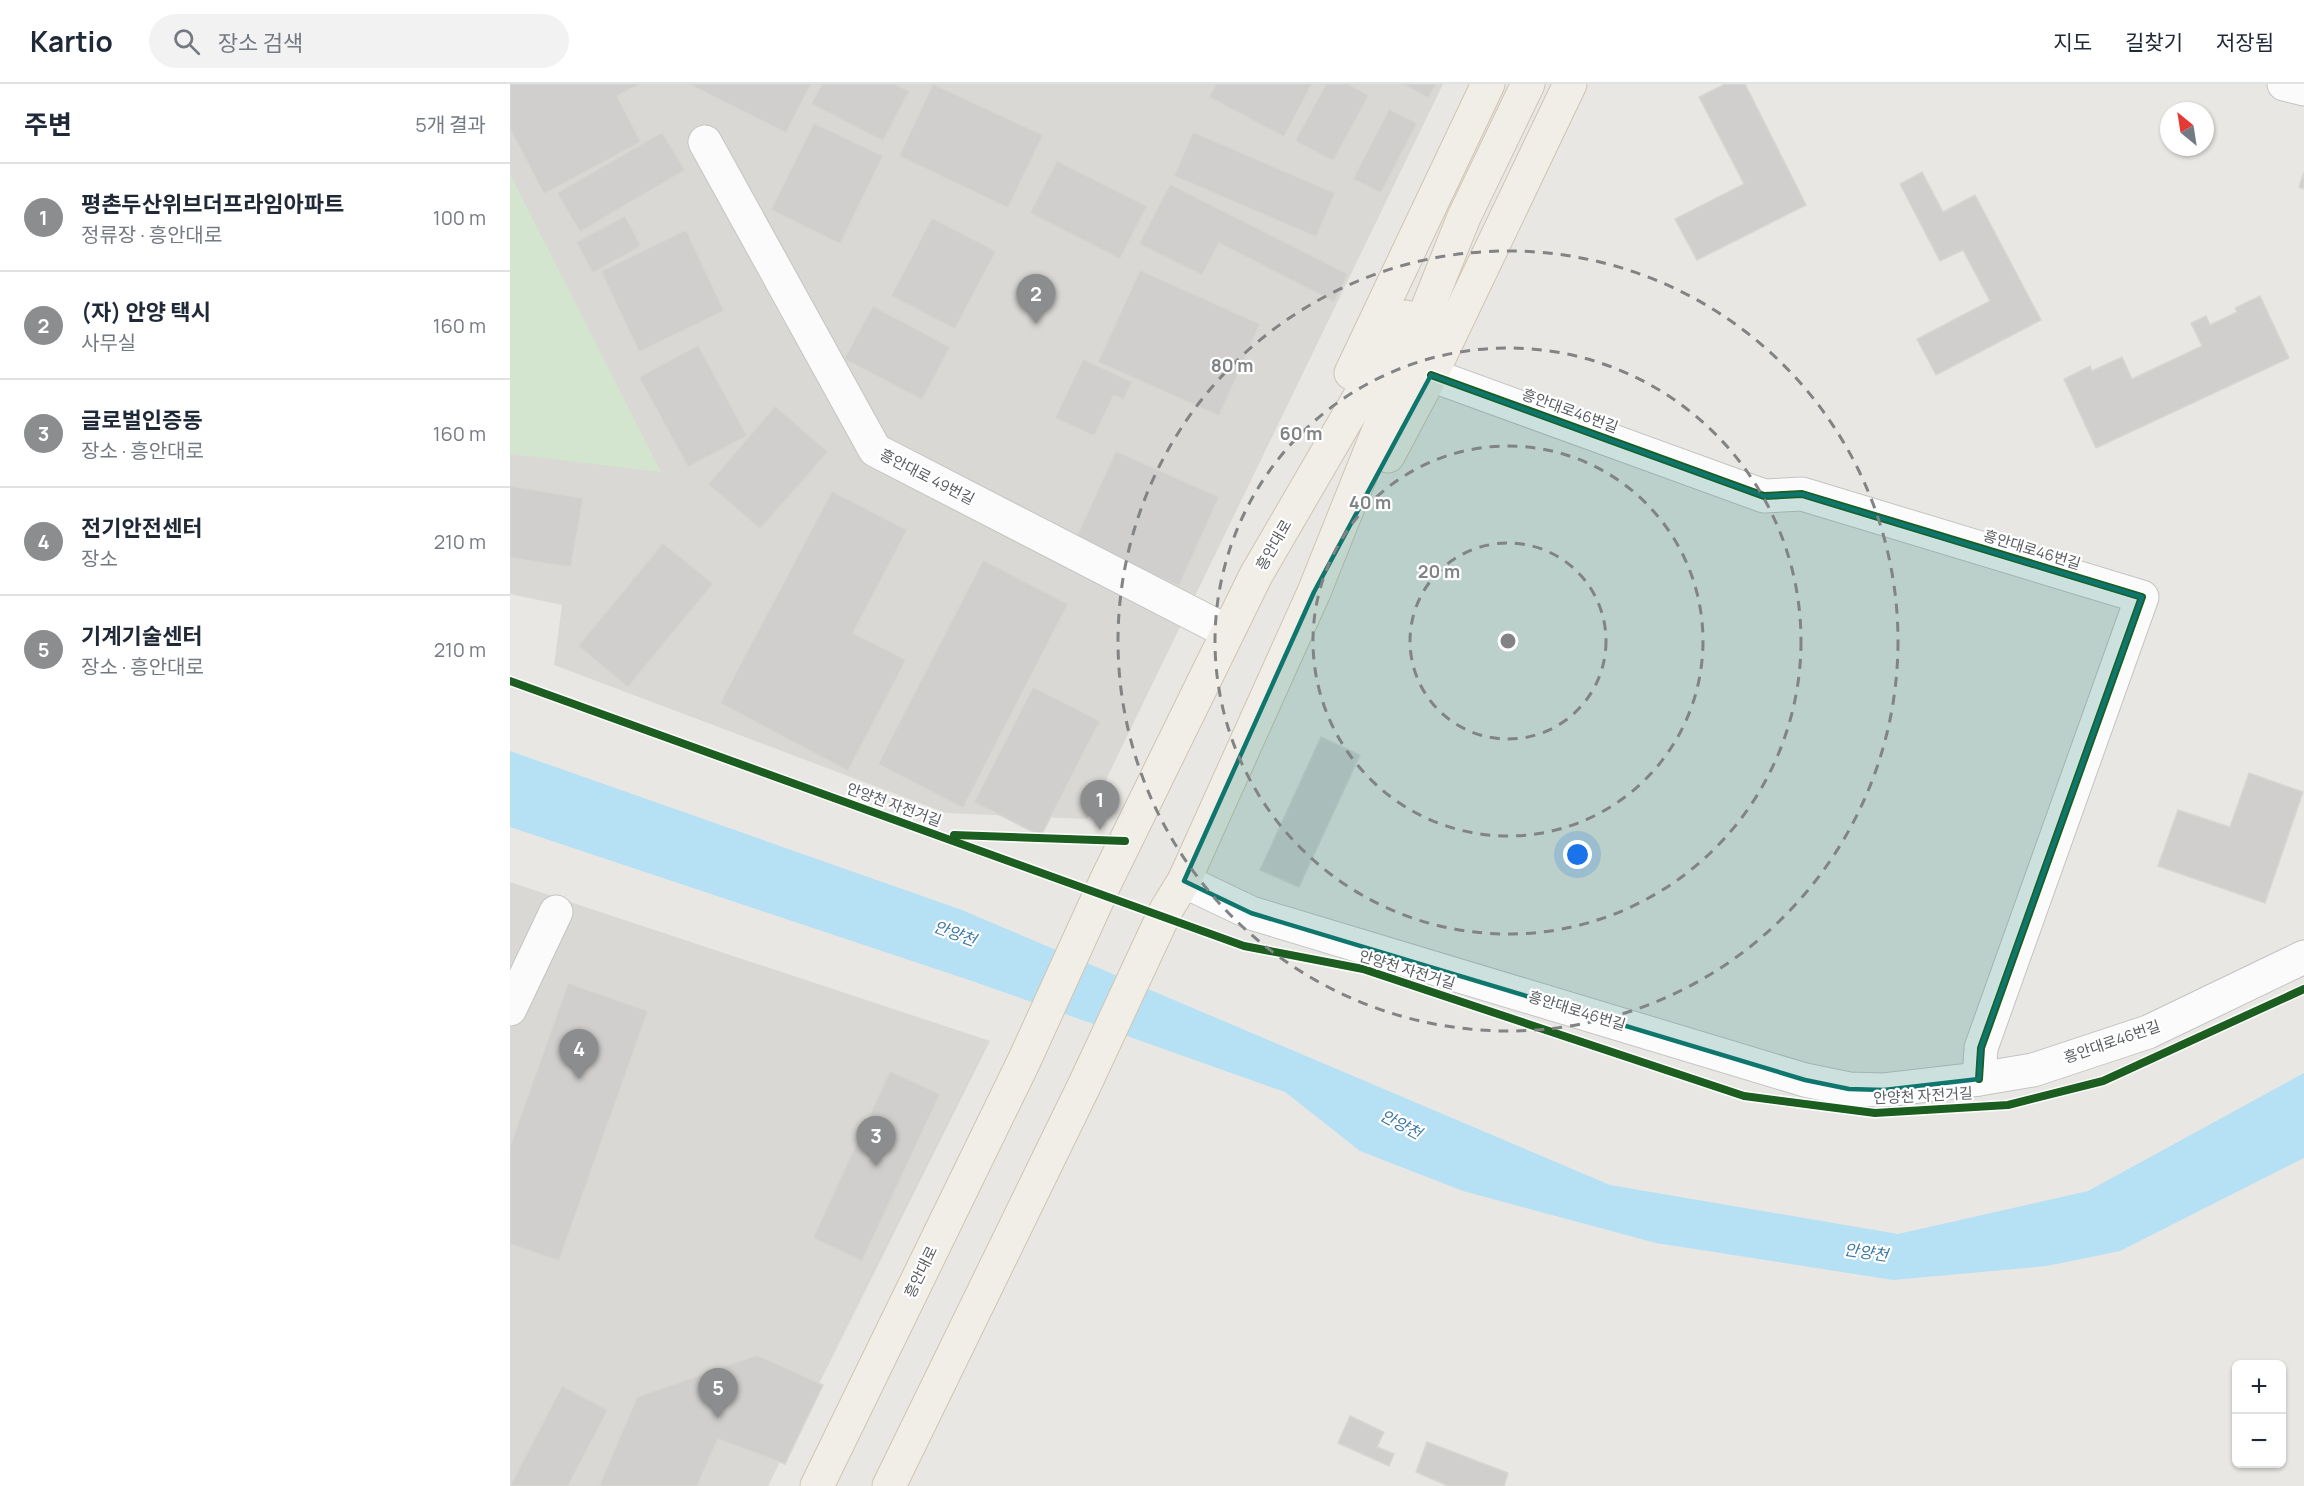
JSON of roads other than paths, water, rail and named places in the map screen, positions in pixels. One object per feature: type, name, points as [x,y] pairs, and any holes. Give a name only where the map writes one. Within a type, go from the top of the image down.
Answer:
[{"type":"main road","points":[[1256,575],[1488,84]]},
{"type":"main road","name":"흥안대로","points":[[888,1486],[1084,1086],[1166,910],[1184,881],[1314,592],[1464,217],[1528,84]]},
{"type":"main road","points":[[1314,592],[1431,375],[1570,84]]},
{"type":"main road","name":"흥안대로","points":[[820,1479],[1025,1059],[1105,883],[1256,575],[1464,217]]},
{"type":"street","points":[[2284,84],[2304,89]]},
{"type":"street","name":"흥안대로 49번길","points":[[705,142],[875,450],[1228,632]]},
{"type":"street","name":"흥안대로46번길","points":[[1431,375],[1764,496],[1802,494],[2142,597],[1981,1048],[1979,1079]]},
{"type":"street","name":"흥안대로46번길","points":[[1184,881],[1251,913],[1805,1080],[1849,1089],[1884,1090],[2033,1070],[2148,1032],[2304,957]]},
{"type":"street","points":[[510,1009],[556,912]]},
{"type":"water","name":"안양천","points":[[510,751],[962,910],[1610,1185],[1898,1234],[2088,1191],[2304,1073],[2304,1158],[2120,1251],[2047,1266],[1893,1280],[1656,1243],[1463,1191],[1360,1151],[1285,1092],[972,981],[510,827]]},
{"type":"place","name":"(자) 안양 택시","points":[[1036,324]]},
{"type":"place","name":"평촌두산위브더프라임아파트","points":[[1100,830]]},
{"type":"place","name":"전기안전센터","points":[[579,1079]]},
{"type":"place","name":"글로벌인증동","points":[[876,1166]]},
{"type":"place","name":"기계기술센터","points":[[718,1418]]}]
